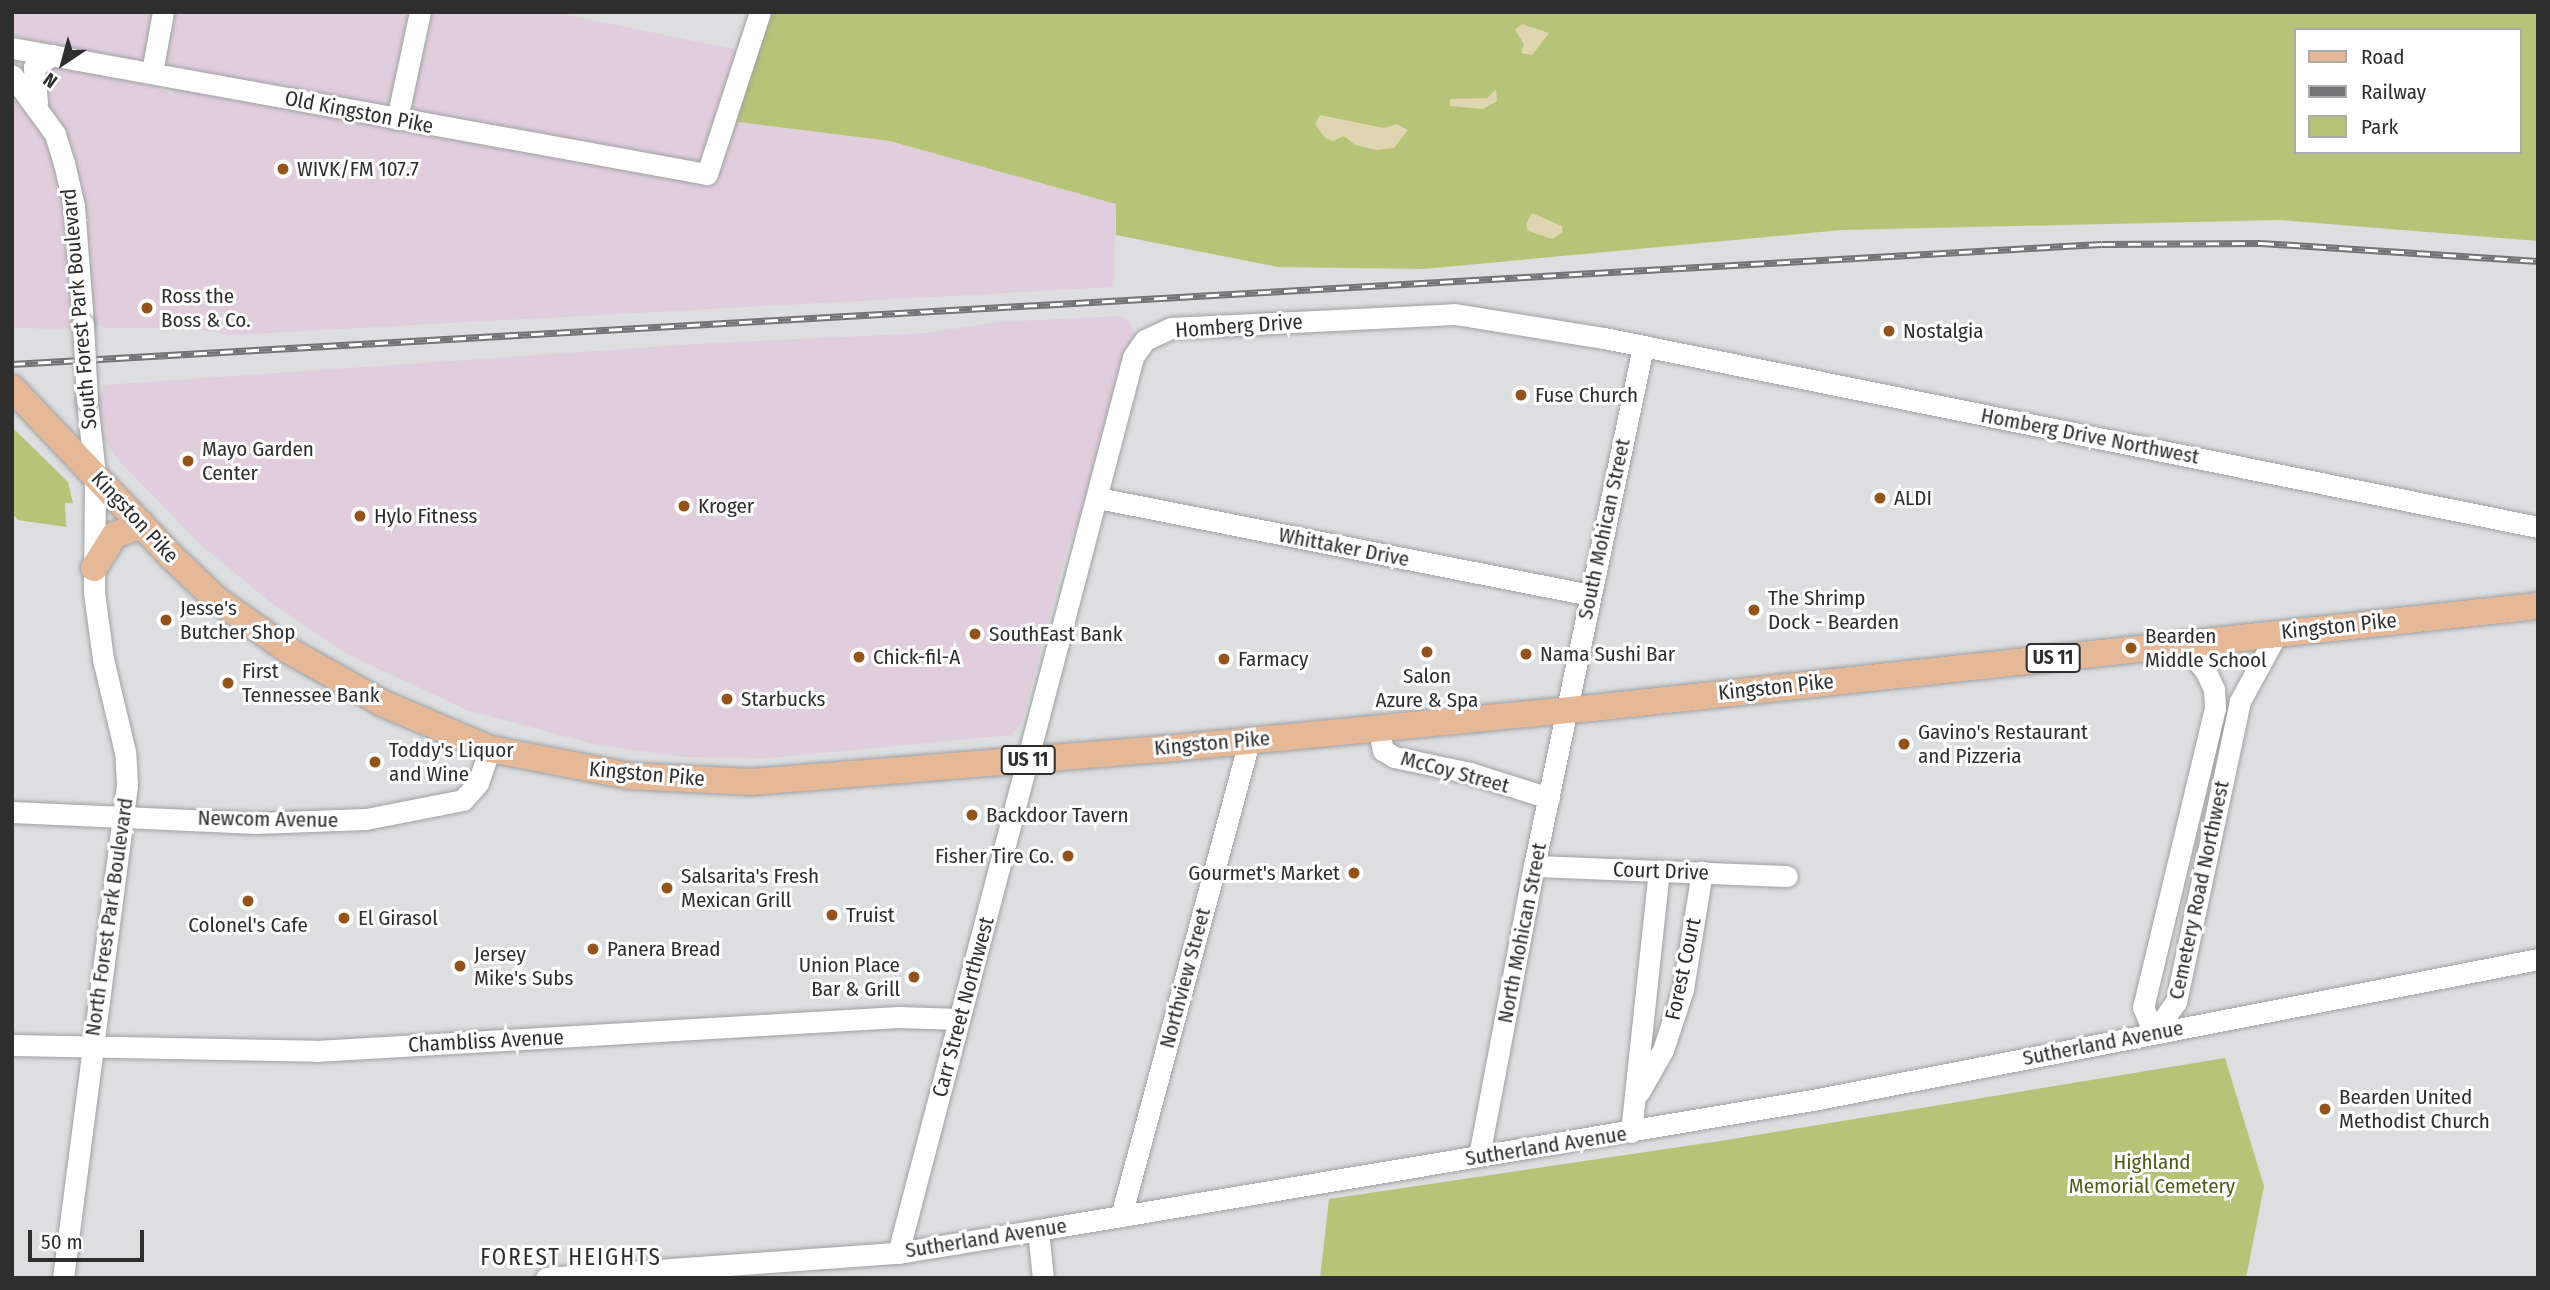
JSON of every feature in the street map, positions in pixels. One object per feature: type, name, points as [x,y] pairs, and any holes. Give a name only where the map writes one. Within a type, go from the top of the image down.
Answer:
[{"type":"main road","name":"Kingston Pike","points":[[12,388],[142,525],[216,598],[288,650],[382,703],[490,749],[629,776],[752,782],[1027,761],[1567,710],[2538,606]]},
{"type":"main road","points":[[94,568],[115,535],[142,525]]},
{"type":"street","points":[[152,72],[163,12]]},
{"type":"street","points":[[397,119],[420,12]]},
{"type":"street","name":"Old Kingston Pike","points":[[12,48],[707,174],[760,12]]},
{"type":"street","name":"South Forest Park Boulevard","points":[[39,109],[32,85],[34,67],[52,55]]},
{"type":"street","name":"South Forest Park Boulevard","points":[[12,75],[55,134],[72,198],[95,474]]},
{"type":"street","name":"Homberg Drive","points":[[1027,761],[1133,357],[1145,340],[1171,328],[1455,314],[1643,347]]},
{"type":"street","name":"Homberg Drive Northwest","points":[[1643,347],[2538,527]]},
{"type":"street","name":"South Mohican Street","points":[[1567,710],[1643,347]]},
{"type":"street","name":"North Forest Park Boulevard","points":[[63,1278],[91,1046],[126,814],[125,751],[103,659],[94,568],[95,474]]},
{"type":"street","name":"Whittaker Drive","points":[[1098,498],[1590,595]]},
{"type":"street","name":"Cemetery Road Northwest","points":[[2154,1033],[2176,1002],[2240,701],[2277,633]]},
{"type":"street","name":"Cemetery Road Northwest","points":[[2154,1033],[2143,1007],[2215,708],[2214,689],[2206,672],[2182,643]]},
{"type":"street","name":"North Mohican Street","points":[[1479,1156],[1534,866],[1567,710]]},
{"type":"street","name":"McCoy Street","points":[[1378,727],[1383,750],[1394,757],[1470,773],[1549,798]]},
{"type":"street","name":"Northview Street","points":[[1121,1216],[1249,740]]},
{"type":"street","name":"Newcom Avenue","points":[[12,812],[323,823],[453,804],[478,783],[490,749]]},
{"type":"street","name":"Carr Street Northwest","points":[[898,1253],[1027,761]]},
{"type":"street","name":"Court Drive","points":[[1534,866],[1787,876]]},
{"type":"street","name":"Forest Court","points":[[1631,1132],[1659,870]]},
{"type":"street","name":"Forest Court","points":[[1634,1100],[1663,1050],[1683,989],[1702,872]]},
{"type":"street","name":"Sutherland Avenue","points":[[546,1278],[608,1276],[898,1253],[1631,1132],[2538,959]]},
{"type":"street","name":"Chambliss Avenue","points":[[12,1045],[316,1051],[898,1017],[959,1019]]},
{"type":"street","points":[[1038,1230],[1043,1278]]},
{"type":"shaded area","points":[[12,12],[553,12],[733,49],[753,56],[731,121],[890,141],[1116,204],[1114,287],[231,335],[188,328],[108,328],[72,316],[73,329],[12,328],[12,90],[38,80],[54,66],[148,84],[174,95],[172,68],[12,36]]},
{"type":"shaded area","points":[[1121,316],[1130,322],[1136,337],[1080,522],[1068,544],[1022,722],[1011,735],[769,758],[684,757],[597,745],[467,710],[349,655],[270,602],[201,545],[120,462],[98,433],[103,385],[712,343],[927,333],[997,322]]},
{"type":"green space","points":[[769,12],[2538,12],[2538,241],[2280,220],[1841,230],[1423,269],[1278,267],[1116,235],[1116,204],[890,141],[731,121]]},
{"type":"green space","points":[[12,427],[68,482],[73,503],[65,503],[66,527],[18,520],[12,513]]},
{"type":"green space","name":"Highland Memorial Cemetery","points":[[2225,1058],[2264,1186],[2246,1278],[1320,1278],[1329,1199],[1720,1141]]},
{"type":"sand","points":[[1522,24],[1549,33],[1532,55],[1521,53],[1524,44],[1515,30]]},
{"type":"sand","points":[[1496,89],[1497,101],[1483,109],[1450,106],[1450,99],[1487,98]]},
{"type":"sand","points":[[1320,115],[1384,128],[1397,124],[1408,130],[1394,148],[1377,150],[1355,145],[1344,136],[1333,141],[1325,138],[1315,124]]},
{"type":"sand","points":[[1532,213],[1562,226],[1563,232],[1552,239],[1528,231],[1526,224]]},
{"type":"railway","points":[[12,364],[2102,244],[2261,243],[2538,261]]},
{"type":"place","name":"WIVK/FM 107.7","points":[[283,169]]},
{"type":"place","name":"Ross the Boss & Co.","points":[[147,308]]},
{"type":"place","name":"Nostalgia","points":[[1889,331]]},
{"type":"place","name":"Fuse Church","points":[[1521,395]]},
{"type":"place","name":"Mayo Garden Center","points":[[188,461]]},
{"type":"place","name":"ALDI","points":[[1880,498]]},
{"type":"place","name":"Kroger","points":[[684,506]]},
{"type":"place","name":"Hylo Fitness","points":[[360,516]]},
{"type":"place","name":"The Shrimp Dock - Bearden","points":[[1754,610]]},
{"type":"place","name":"Jesse's Butcher Shop","points":[[166,620]]},
{"type":"place","name":"SouthEast Bank","points":[[975,634]]},
{"type":"place","name":"Bearden Middle School","points":[[2131,648]]},
{"type":"place","name":"Salon Azure & Spa","points":[[1427,652]]},
{"type":"place","name":"Nama Sushi Bar","points":[[1526,654]]},
{"type":"place","name":"Chick-fil-A","points":[[859,657]]},
{"type":"place","name":"Farmacy","points":[[1224,659]]},
{"type":"place","name":"First Tennessee Bank","points":[[228,683]]},
{"type":"place","name":"Starbucks","points":[[727,699]]},
{"type":"place","name":"Gavino's Restaurant and Pizzeria","points":[[1904,744]]},
{"type":"place","name":"Toddy's Liquor and Wine","points":[[375,762]]},
{"type":"place","name":"Backdoor Tavern","points":[[972,815]]},
{"type":"place","name":"Fisher Tire Co.","points":[[1068,856]]},
{"type":"place","name":"Gourmet's Market","points":[[1354,873]]},
{"type":"place","name":"Salsarita's Fresh Mexican Grill","points":[[667,888]]},
{"type":"place","name":"Colonel's Cafe","points":[[248,901]]},
{"type":"place","name":"Truist","points":[[832,915]]},
{"type":"place","name":"El Girasol","points":[[344,918]]},
{"type":"place","name":"Panera Bread","points":[[593,949]]},
{"type":"place","name":"Jersey Mike's Subs","points":[[460,966]]},
{"type":"place","name":"Union Place Bar & Grill","points":[[914,977]]},
{"type":"place","name":"Bearden United Methodist Church","points":[[2325,1109]]},
{"type":"district","name":"FOREST HEIGHTS","points":[[571,1257]]}]
